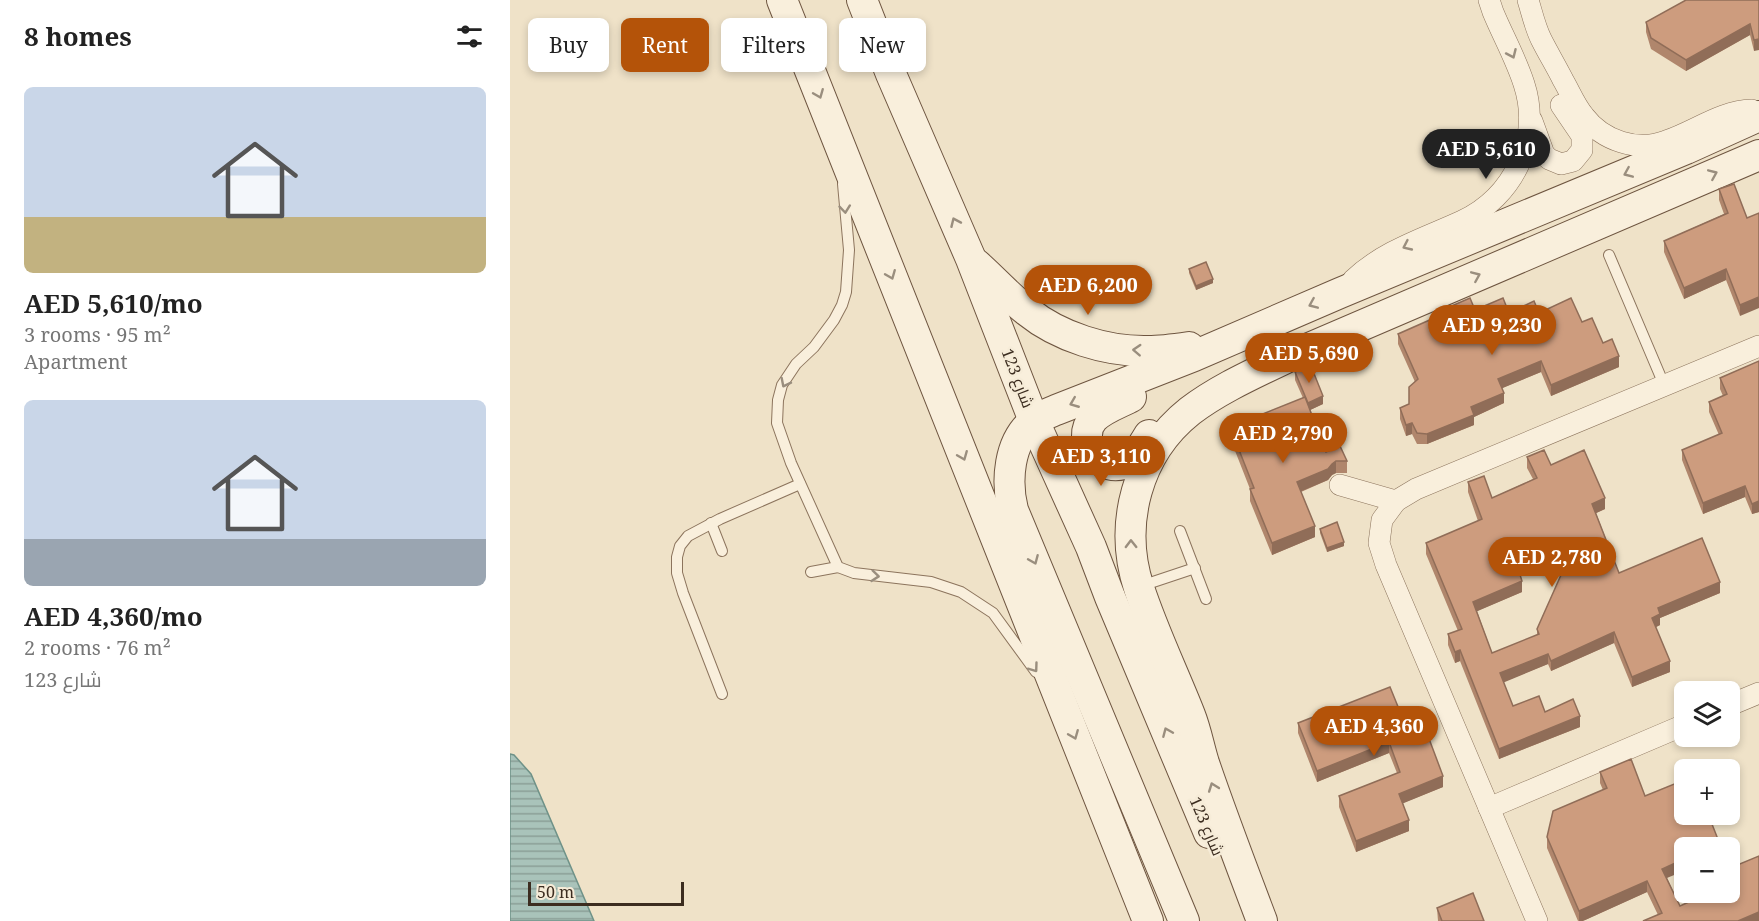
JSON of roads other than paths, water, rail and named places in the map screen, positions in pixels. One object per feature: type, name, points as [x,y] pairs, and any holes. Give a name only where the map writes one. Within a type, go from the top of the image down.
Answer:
[{"type":"street","points":[[782,0],[1148,921]]},
{"type":"street","name":"شارع 123","points":[[862,0],[891,74],[971,259],[1034,421],[1090,547],[1247,921]]},
{"type":"street","points":[[1489,0],[1524,84],[1530,115],[1544,154],[1561,164],[1573,161],[1578,156],[1582,150],[1582,136],[1559,102],[1552,85],[1528,0]]},
{"type":"street","points":[[1540,38],[1584,116],[1603,134],[1621,142],[1641,145],[1667,141],[1720,116],[1746,110],[1759,110]]},
{"type":"street","points":[[1340,293],[1375,262],[1390,253],[1464,220],[1490,204],[1506,187],[1517,169],[1527,143],[1530,115]]},
{"type":"street","points":[[1184,921],[1013,510],[1009,483],[1011,462],[1018,443],[1034,421],[1056,410],[1686,149],[1759,116]]},
{"type":"street","points":[[1262,921],[1230,838],[1191,718],[1138,587],[1130,551],[1131,512],[1142,474],[1161,440],[1189,412],[1222,390],[1286,358],[1759,154]]},
{"type":"street","points":[[971,259],[1027,312],[1047,324],[1086,341],[1116,348],[1148,351],[1205,350]]},
{"type":"street","points":[[1537,921],[1386,565],[1379,543],[1382,520],[1396,501],[1416,489],[1759,346]]},
{"type":"street","points":[[1205,350],[1166,378],[1094,418],[1087,434],[1088,443],[1096,458],[1111,465],[1119,465],[1133,459],[1152,431],[1183,400],[1223,378],[1254,366],[1286,358]]},
{"type":"street","points":[[1341,485],[1396,501]]},
{"type":"street","points":[[1740,701],[1759,693]]},
{"type":"street","points":[[1489,808],[1674,728]]},
{"type":"lane","points":[[838,567],[791,463],[777,423],[778,400],[782,385],[796,364],[814,347],[834,320],[846,292],[849,250],[841,150]]},
{"type":"lane","points":[[1609,255],[1665,387]]},
{"type":"lane","points":[[722,694],[683,593],[677,573],[677,556],[688,536],[711,523],[800,484]]},
{"type":"lane","points":[[711,523],[722,551]]},
{"type":"lane","points":[[1180,531],[1206,598]]},
{"type":"lane","points":[[812,572],[838,567],[854,573],[947,586],[993,613],[1040,677],[1058,694]]},
{"type":"lane","points":[[1138,587],[1195,568]]},
{"type":"water","points":[[510,754],[514,755],[531,774],[594,921],[510,921]]}]
